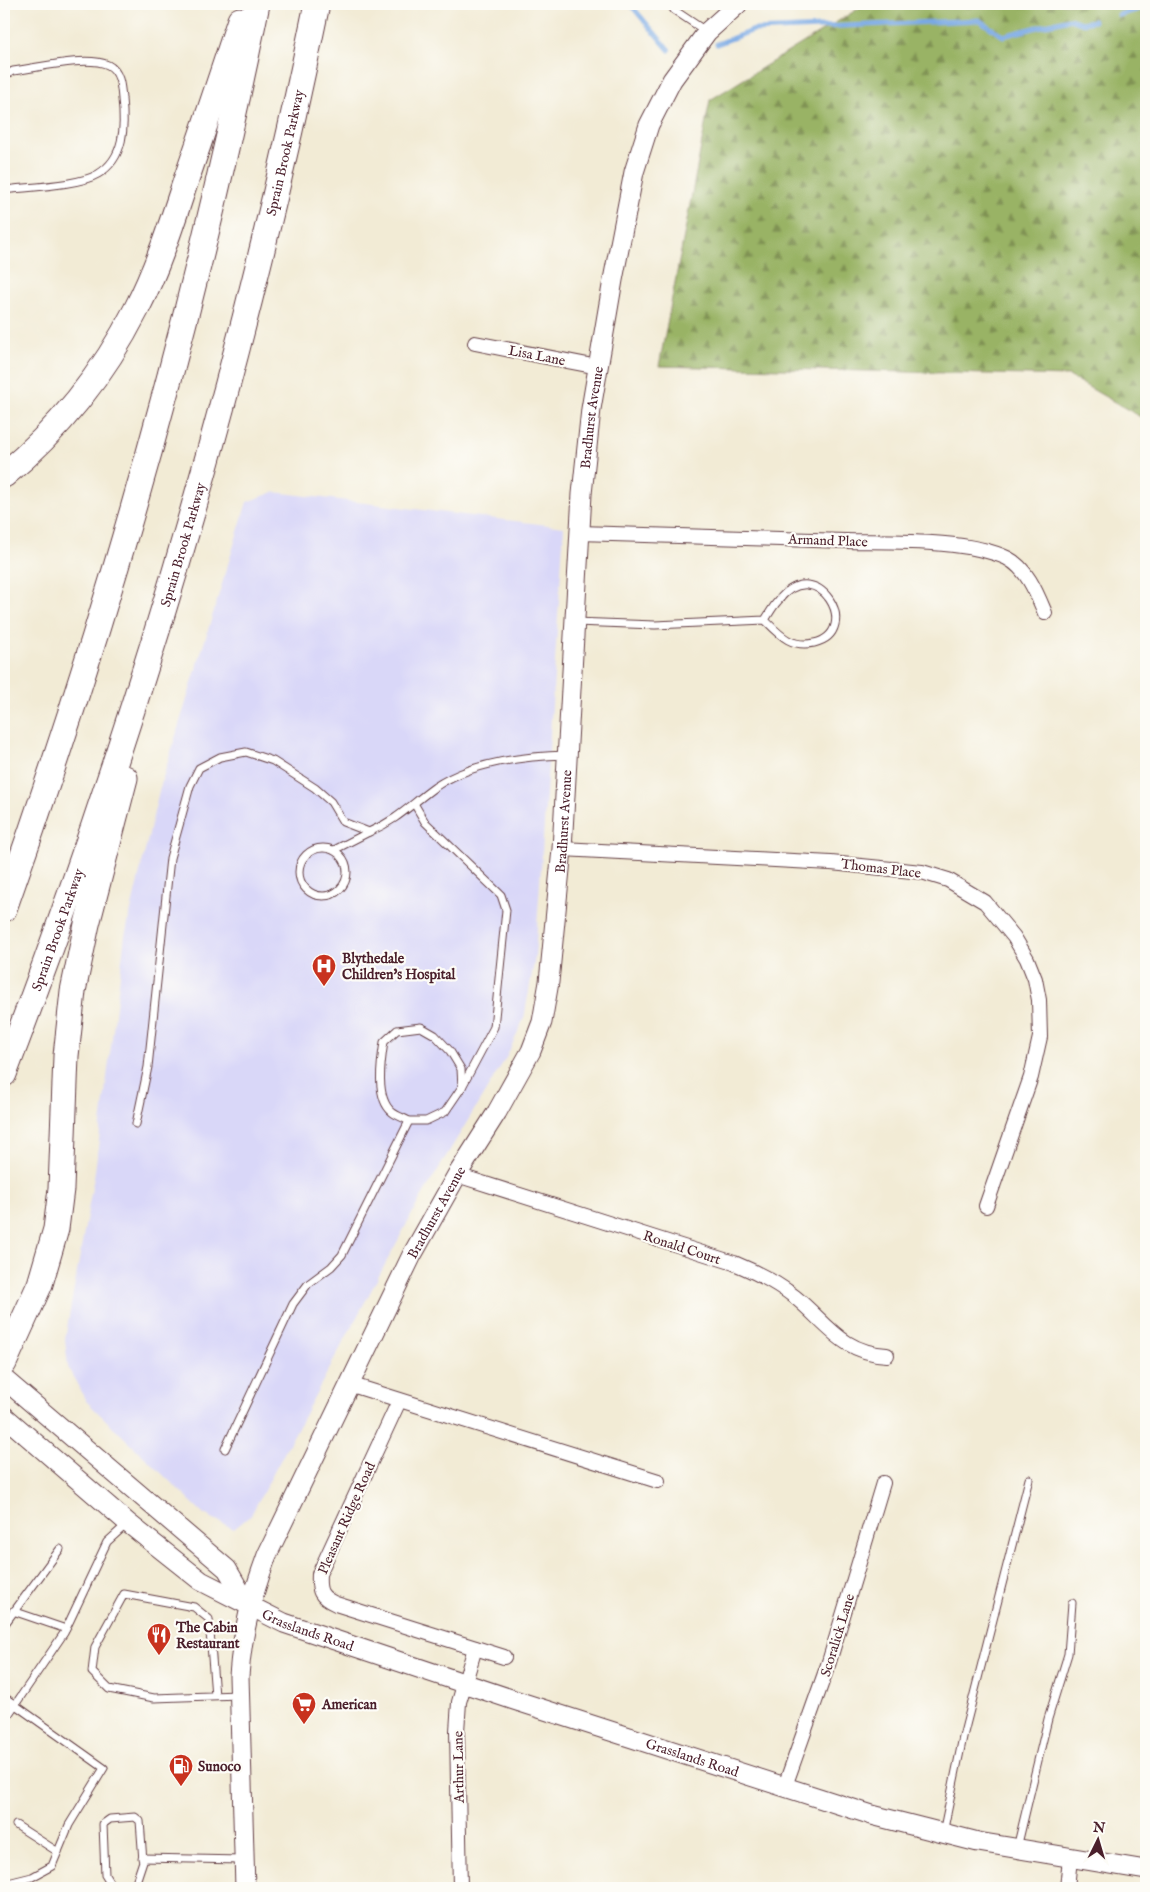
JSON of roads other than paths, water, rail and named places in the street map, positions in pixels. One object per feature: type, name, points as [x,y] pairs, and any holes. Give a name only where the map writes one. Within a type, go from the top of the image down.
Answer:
[{"type":"highway","points":[[4,475],[47,435],[85,391],[136,311],[159,261],[245,4]]},
{"type":"highway","points":[[4,909],[70,715],[140,482],[199,260],[257,4]]},
{"type":"highway","name":"Sprain Brook Parkway","points":[[4,1074],[97,815],[185,533],[263,242],[317,4]]},
{"type":"highway","points":[[4,1363],[40,1284],[56,1229],[61,1189],[67,1033],[76,970],[185,533]]},
{"type":"main road","name":"Bradhurst Avenue","points":[[245,1888],[240,1695],[241,1649],[249,1606],[267,1555],[412,1255],[457,1175],[497,1112],[531,1051],[542,1022],[549,982],[562,849],[579,533],[589,428],[612,280],[634,172],[649,124],[672,80],[707,32],[738,4]]},
{"type":"main road","name":"Grasslands Road","points":[[4,1379],[227,1569],[249,1606]]},
{"type":"main road","name":"Grasslands Road","points":[[4,1416],[128,1522],[201,1581],[284,1623],[872,1815],[1017,1849],[1146,1870]]},
{"type":"street","name":"Lisa Lane","points":[[475,343],[598,367]]},
{"type":"street","name":"Armand Place","points":[[579,533],[898,542],[970,548],[990,552],[1016,564],[1027,577],[1045,613]]},
{"type":"street","name":"Thomas Place","points":[[562,849],[831,862],[922,872],[948,880],[985,902],[1014,937],[1027,959],[1035,979],[1040,1000],[1040,1037],[1031,1077],[986,1206]]},
{"type":"street","name":"Ronald Court","points":[[457,1175],[734,1263],[762,1275],[795,1298],[836,1337],[872,1354],[887,1355]]},
{"type":"street","points":[[349,1384],[658,1481]]},
{"type":"street","name":"Pleasant Ridge Road","points":[[399,1401],[319,1574],[318,1589],[324,1599],[336,1604],[504,1657]]},
{"type":"street","name":"Scoralick Lane","points":[[785,1786],[829,1662],[883,1483]]},
{"type":"street","name":"Arthur Lane","points":[[460,1888],[457,1731],[459,1702],[463,1683],[475,1648]]},
{"type":"street","points":[[1067,1888],[1070,1858]]},
{"type":"lane","points":[[670,4],[674,10],[707,32]]},
{"type":"lane","points":[[4,76],[13,70],[90,61],[110,66],[119,78],[125,125],[116,154],[105,169],[98,174],[78,181],[4,190]]},
{"type":"lane","points":[[574,622],[655,625],[765,620],[784,638],[795,644],[805,645],[826,638],[833,630],[834,608],[829,596],[822,590],[804,586],[795,588],[778,600],[765,620]]},
{"type":"lane","points":[[136,1124],[148,1067],[170,858],[190,786],[199,768],[220,757],[246,752],[273,761],[315,788],[331,802],[343,822],[369,832]]},
{"type":"lane","points":[[334,850],[344,861],[347,876],[345,883],[334,894],[327,896],[312,894],[301,882],[300,865],[310,852],[317,849],[334,850],[389,823],[415,805],[436,787],[466,772],[496,763],[540,756],[567,755]]},
{"type":"lane","points":[[415,805],[425,822],[501,896],[506,910],[494,1027],[462,1087],[445,1112],[426,1121],[410,1122],[390,1111],[382,1092],[380,1078],[384,1042],[397,1030],[421,1028],[435,1035],[450,1051],[461,1070],[462,1087]]},
{"type":"lane","points":[[225,1449],[293,1304],[308,1284],[331,1267],[342,1254],[410,1122]]},
{"type":"lane","points":[[943,1833],[963,1737],[1029,1479]]},
{"type":"lane","points":[[4,1721],[66,1628],[107,1542],[128,1522]]},
{"type":"lane","points":[[4,1625],[60,1549]]},
{"type":"lane","points":[[215,1696],[209,1619],[194,1607],[124,1594],[95,1647],[92,1672],[109,1689],[154,1698],[215,1696],[240,1695]]},
{"type":"lane","points":[[1017,1849],[1048,1719],[1068,1654],[1072,1603]]},
{"type":"lane","points":[[14,1611],[66,1628]]},
{"type":"lane","points":[[4,1697],[104,1768],[69,1825],[52,1866],[32,1877],[4,1884]]},
{"type":"lane","points":[[113,1888],[105,1875],[103,1824],[110,1819],[135,1817],[140,1820],[142,1858],[134,1888]]},
{"type":"lane","points":[[16,1825],[58,1852]]},
{"type":"lane","points":[[142,1858],[245,1860]]},
{"type":"waterway","points":[[630,4],[669,50]]},
{"type":"waterway","points":[[1119,15],[1143,8],[1146,4]]},
{"type":"waterway","points":[[717,44],[754,30],[979,20],[1003,36],[1069,19],[1082,23],[1094,21]]},
{"type":"place","name":"Blythedale Children's Hospital","points":[[324,987]]},
{"type":"place","name":"The Cabin Restaurant","points":[[159,1656]]},
{"type":"place","name":"American","points":[[304,1725]]},
{"type":"place","name":"Sunoco","points":[[181,1787]]}]
